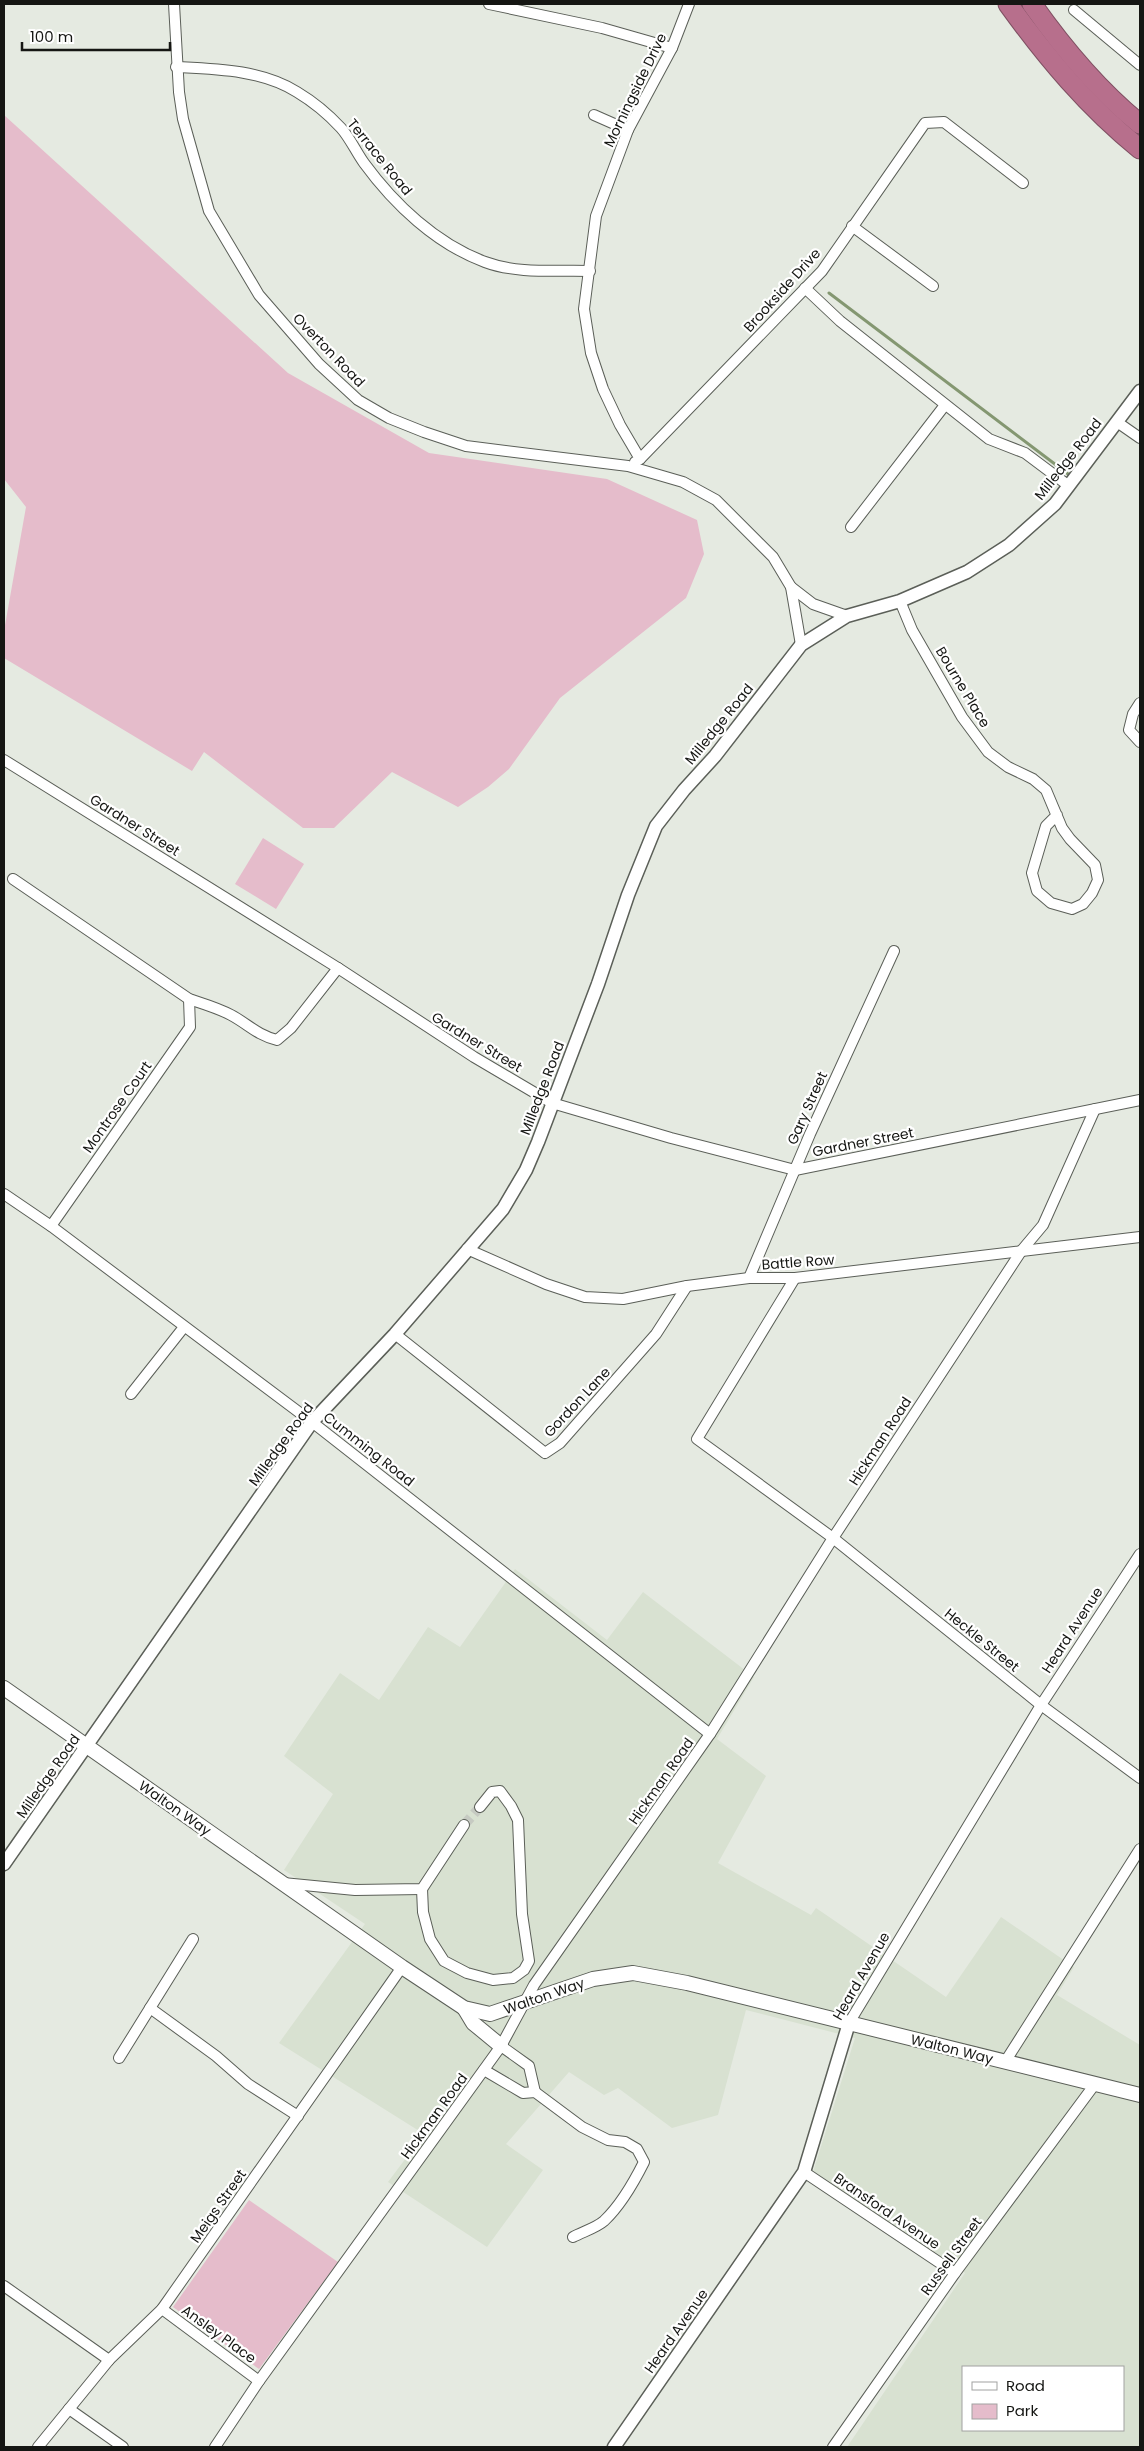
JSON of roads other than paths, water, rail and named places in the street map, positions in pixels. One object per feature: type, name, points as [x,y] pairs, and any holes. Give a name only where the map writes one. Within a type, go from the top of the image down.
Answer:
[{"type":"highway","points":[[1008,4],[1052,63],[1080,94],[1140,149]]},
{"type":"highway","points":[[1032,4],[1087,74],[1119,107],[1140,124]]},
{"type":"main road","name":"Walton Way","points":[[4,1688],[402,1967],[464,2008],[490,2014],[592,1979],[633,1973],[686,1983],[1140,2094]]},
{"type":"main road","points":[[464,2008],[474,2024],[501,2046]]},
{"type":"street","name":"Overton Road","points":[[174,4],[176,67],[184,119],[198,175],[213,218],[259,296],[319,364],[358,400],[389,418],[424,432],[466,446],[628,466],[683,482],[716,500],[773,557],[791,587],[801,645]]},
{"type":"street","points":[[489,4],[602,28],[672,48]]},
{"type":"street","name":"Morningside Drive","points":[[640,459],[620,425],[591,353],[584,310],[596,216],[628,130],[672,48],[689,4]]},
{"type":"street","points":[[1074,10],[1140,65]]},
{"type":"street","name":"Terrace Road","points":[[176,67],[220,70],[268,78],[298,92],[341,129],[363,162],[390,195],[421,223],[458,249],[486,262],[517,269],[590,271]]},
{"type":"street","points":[[594,115],[628,130]]},
{"type":"street","name":"Brookside Drive","points":[[640,459],[822,271],[926,123],[944,122],[1023,183]]},
{"type":"street","points":[[852,226],[933,286]]},
{"type":"street","points":[[805,288],[840,321],[989,439],[1025,453],[1069,486]]},
{"type":"street","name":"Milledge Road","points":[[4,1864],[312,1422],[395,1334],[503,1209],[526,1170],[598,984],[628,895],[656,826],[684,790],[715,756],[801,645],[847,616],[900,601],[967,572],[1009,545],[1055,504],[1140,391]]},
{"type":"street","points":[[851,527],[945,405]]},
{"type":"street","points":[[1117,422],[1140,438]]},
{"type":"street","points":[[628,466],[640,459]]},
{"type":"street","name":"Overton Road","points":[[791,587],[814,604],[847,616]]},
{"type":"street","name":"Bourne Place","points":[[900,601],[912,630],[962,717],[988,752],[1008,767],[1033,778],[1046,790],[1070,839],[1096,865],[1098,880],[1084,904],[1072,909],[1051,903],[1037,891],[1032,873],[1046,826],[1057,815]]},
{"type":"street","points":[[1140,703],[1133,714],[1129,730],[1140,742]]},
{"type":"street","name":"Gardner Street","points":[[4,760],[338,968],[443,1038],[552,1103],[671,1138],[795,1170],[1140,1100]]},
{"type":"street","points":[[13,879],[190,999],[233,1016],[262,1036],[277,1040],[291,1028],[338,968]]},
{"type":"street","name":"Gary Street","points":[[749,1278],[795,1170],[894,951]]},
{"type":"street","name":"Montrose Court","points":[[51,1226],[190,1027],[190,999]]},
{"type":"street","name":"Hickman Road","points":[[215,2447],[259,2381],[501,2046],[534,1986],[710,1734],[833,1538],[1022,1250],[1043,1225],[1095,1109]]},
{"type":"street","name":"Cumming Road","points":[[4,1194],[51,1226],[312,1422],[710,1734]]},
{"type":"street","name":"Battle Row","points":[[467,1249],[546,1284],[586,1297],[624,1299],[687,1286],[749,1278],[795,1278],[1140,1237]]},
{"type":"street","points":[[795,1278],[697,1439],[833,1538]]},
{"type":"street","name":"Gordon Lane","points":[[395,1334],[545,1453],[560,1443],[656,1334],[687,1286]]},
{"type":"street","points":[[130,1394],[184,1327]]},
{"type":"street","name":"Heckle Street","points":[[833,1538],[1041,1705],[1140,1778]]},
{"type":"street","name":"Heard Avenue","points":[[614,2447],[804,2172],[848,2023],[1041,1705],[1140,1554]]},
{"type":"street","points":[[464,1826],[422,1889],[422,1912],[430,1939],[444,1962],[467,1973],[493,1980],[513,1978],[524,1970],[529,1961],[522,1914],[518,1820],[500,1791],[492,1792],[480,1806]]},
{"type":"street","points":[[1005,2062],[1140,1849]]},
{"type":"street","points":[[283,1883],[355,1890],[422,1889]]},
{"type":"street","points":[[119,2058],[193,1939]]},
{"type":"street","name":"Meigs Street","points":[[38,2447],[109,2360],[162,2309],[402,1967]]},
{"type":"street","points":[[524,1970],[534,1986]]},
{"type":"street","points":[[150,2008],[202,2045],[248,2084],[298,2116]]},
{"type":"street","points":[[501,2046],[529,2066],[535,2092],[582,2127],[608,2140],[625,2142],[637,2149],[644,2162],[635,2179],[603,2222],[573,2237]]},
{"type":"street","points":[[484,2070],[522,2093],[535,2092]]},
{"type":"street","name":"Russell Street","points":[[833,2447],[956,2273],[1095,2084]]},
{"type":"street","name":"Bransford Avenue","points":[[804,2172],[956,2273]]},
{"type":"street","points":[[4,2286],[109,2360]]},
{"type":"street","name":"Ansley Place","points":[[162,2309],[259,2381]]},
{"type":"street","points":[[70,2409],[123,2447]]},
{"type":"waterway","points":[[829,293],[1072,477]]},
{"type":"tunnel","points":[[464,1825],[480,1807]]}]
